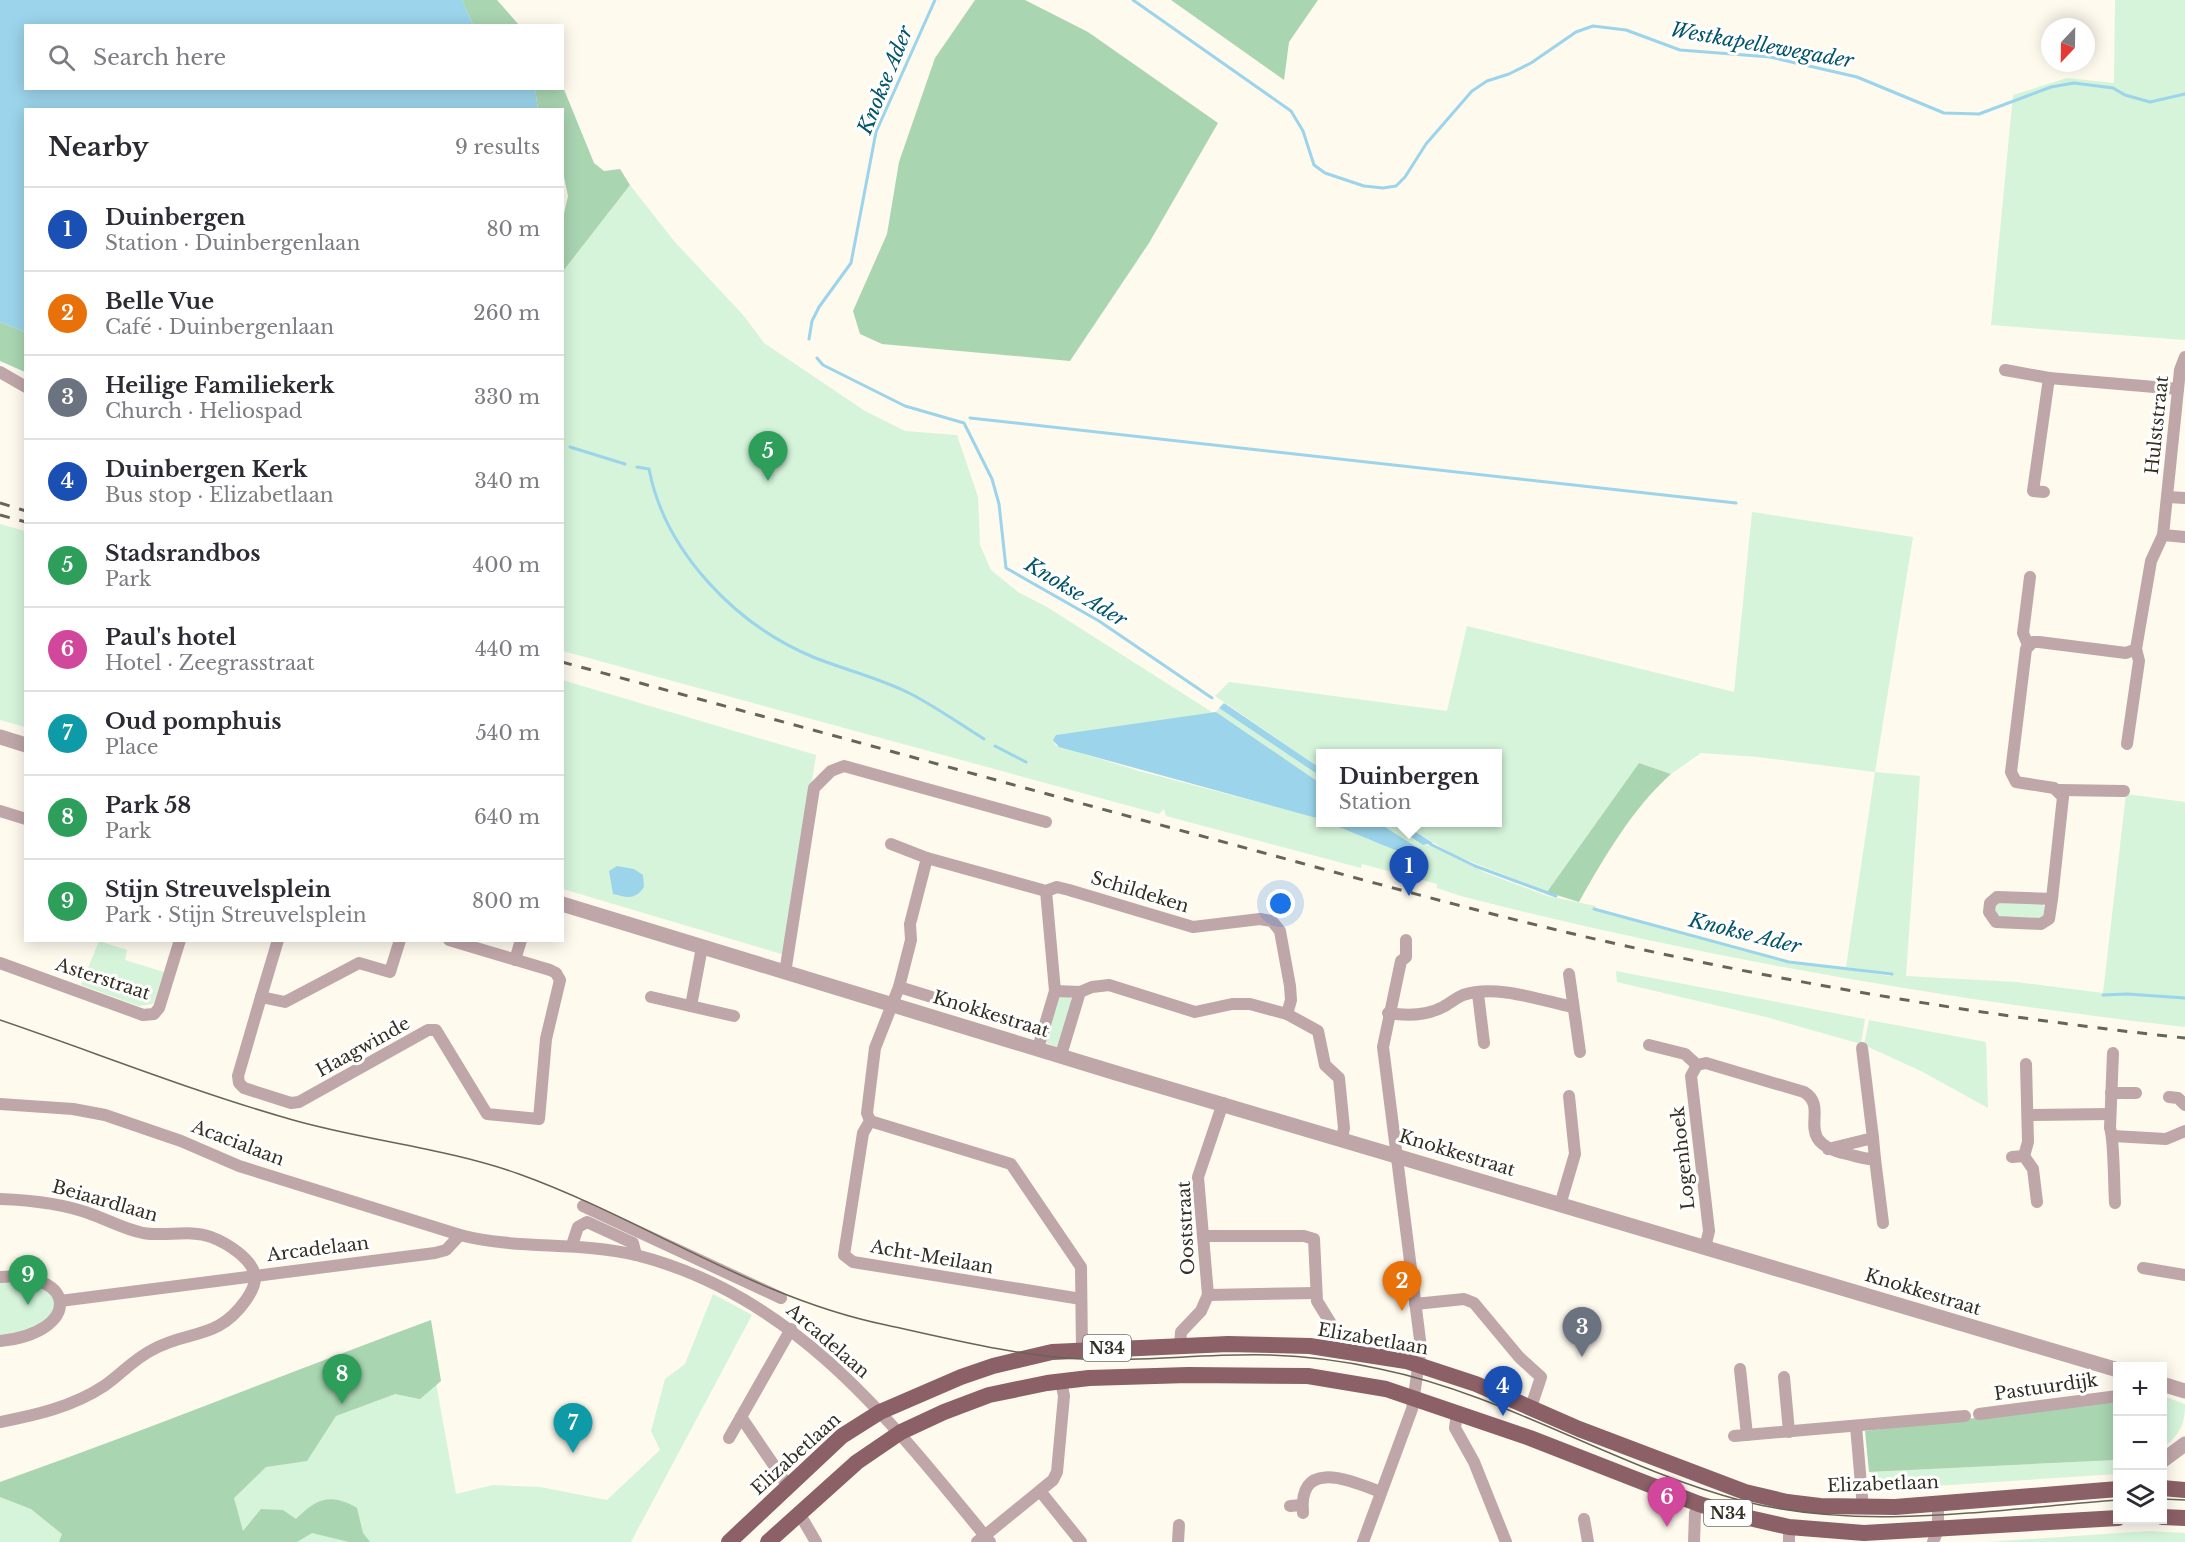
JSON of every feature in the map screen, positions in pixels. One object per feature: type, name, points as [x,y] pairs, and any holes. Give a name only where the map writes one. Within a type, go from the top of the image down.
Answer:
[{"type":"main road","name":"Elizabetlaan","points":[[729,1542],[842,1436],[880,1412],[993,1366],[1039,1354],[1083,1349],[1276,1344],[1338,1349],[1418,1364],[1531,1407],[1617,1444],[1745,1492],[1787,1502],[1863,1508],[2113,1489]]},
{"type":"main road","name":"N34","points":[[768,1542],[856,1462],[901,1432],[989,1395],[1061,1381],[1121,1376],[1271,1374],[1350,1382],[1414,1397],[1699,1504],[1789,1534],[1864,1533],[1936,1536],[2113,1518]]},
{"type":"main road","points":[[2167,1488],[2185,1490]]},
{"type":"main road","points":[[2167,1517],[2185,1518]]},
{"type":"street","name":"Hulststraat","points":[[2127,744],[2139,661],[2136,649],[2151,561],[2163,535],[2178,389],[2185,357]]},
{"type":"street","points":[[2005,370],[2049,378],[2178,389]]},
{"type":"street","points":[[0,372],[24,386]]},
{"type":"street","points":[[2044,492],[2033,491],[2049,378]]},
{"type":"street","points":[[2168,497],[2185,498]]},
{"type":"street","points":[[2163,535],[2185,537]]},
{"type":"street","points":[[2030,577],[2023,633],[2028,645],[2011,772],[2016,782],[2021,784],[2059,790],[2124,791]]},
{"type":"street","points":[[2028,645],[2039,642],[2126,653],[2136,649]]},
{"type":"street","points":[[0,737],[24,744]]},
{"type":"street","points":[[785,973],[814,788],[831,771],[844,766],[1046,822]]},
{"type":"street","points":[[2052,899],[1997,897],[1990,903],[1989,912],[1993,920],[2001,923],[2041,924],[2049,919],[2052,899],[2063,803],[2059,790]]},
{"type":"street","points":[[0,811],[24,818]]},
{"type":"street","name":"Schildeken","points":[[891,844],[927,858],[1046,891],[1057,887],[1193,927],[1260,919],[1272,921],[1280,931],[1290,986],[1291,1000],[1287,1014]]},
{"type":"street","points":[[893,1006],[911,940],[910,924],[927,858]]},
{"type":"street","points":[[1038,1048],[1055,991],[1046,891]]},
{"type":"street","name":"Knokkestraat","points":[[564,905],[893,1006],[1223,1102],[2113,1369]]},
{"type":"street","points":[[1363,1542],[1414,1397],[1421,1348],[1383,1047],[1388,1013],[1401,961],[1406,957],[1406,940]]},
{"type":"street","name":"Asterstraat","points":[[0,963],[143,1015],[154,1014],[159,1008],[179,942]]},
{"type":"street","name":"Haagwinde","points":[[277,942],[238,1076],[239,1083],[244,1088],[291,1102],[299,1102],[429,1030],[436,1030],[487,1114],[539,1119],[546,1039],[560,980],[556,973],[550,970],[456,942]]},
{"type":"street","points":[[261,998],[285,1002],[359,963],[390,972],[399,942]]},
{"type":"street","points":[[515,960],[520,942]]},
{"type":"street","points":[[691,1006],[702,947]]},
{"type":"street","points":[[1569,974],[1580,1052]]},
{"type":"street","points":[[1055,991],[1080,992],[1092,987],[1109,985],[1195,1012],[1232,1004],[1250,1004],[1287,1014],[1318,1031],[1326,1065],[1339,1078],[1344,1128],[1342,1138]]},
{"type":"street","name":"Knokkestraat","points":[[899,987],[1043,1031]]},
{"type":"street","points":[[1061,1055],[1080,992]]},
{"type":"street","points":[[1388,1013],[1422,1014],[1440,1009],[1463,995],[1503,993],[1573,1007]]},
{"type":"street","points":[[1478,994],[1484,1043]]},
{"type":"street","points":[[651,997],[734,1016]]},
{"type":"street","name":"Acht-Meilaan","points":[[893,1006],[876,1048],[867,1113],[870,1121],[863,1132],[844,1251],[847,1259],[1081,1299]]},
{"type":"street","points":[[1649,1045],[1679,1051],[1697,1065],[1706,1063],[1810,1095],[1817,1139],[1821,1146],[1875,1159]]},
{"type":"street","points":[[1862,1048],[1883,1223]]},
{"type":"street","points":[[2113,1053],[2110,1128],[2113,1136],[2111,1146],[2115,1203]]},
{"type":"street","points":[[2026,1064],[2028,1142],[2018,1156],[2033,1169],[2037,1202]]},
{"type":"street","name":"Logenhoek","points":[[1697,1065],[1691,1076],[1709,1231],[1705,1248]]},
{"type":"street","points":[[2111,1093],[2136,1093]]},
{"type":"street","points":[[1560,1204],[1575,1154],[1569,1096]]},
{"type":"street","points":[[2169,1097],[2178,1098],[2185,1105]]},
{"type":"street","name":"Acacialaan","points":[[1,1105],[14,1102],[105,1115],[163,1134],[239,1166],[460,1235]]},
{"type":"street","name":"Ooststraat","points":[[1180,1346],[1181,1332],[1201,1311],[1208,1294],[1198,1177],[1223,1102]]},
{"type":"street","points":[[2028,1115],[2110,1114]]},
{"type":"street","points":[[870,1121],[1011,1164],[1081,1266],[1083,1349]]},
{"type":"street","points":[[2113,1136],[2166,1140],[2185,1131]]},
{"type":"street","points":[[1828,1149],[1873,1138]]},
{"type":"street","name":"Beiaardlaan","points":[[0,1199],[30,1200],[64,1205],[140,1232],[164,1236],[196,1233],[211,1237],[228,1245],[246,1260],[255,1275]]},
{"type":"street","name":"Arcadelaan","points":[[583,1206],[781,1298]]},
{"type":"street","name":"Arcadelaan","points":[[572,1245],[578,1227],[587,1222],[633,1243],[636,1255]]},
{"type":"street","name":"Arcadelaan","points":[[60,1301],[435,1253],[446,1250],[460,1235],[490,1243],[572,1245],[636,1255],[690,1274],[749,1302],[791,1329],[901,1432],[984,1540]]},
{"type":"street","points":[[1204,1236],[1311,1236],[1314,1239],[1317,1301],[1338,1335],[1338,1349]]},
{"type":"street","points":[[2143,1268],[2185,1275]]},
{"type":"street","points":[[0,1422],[45,1413],[86,1397],[149,1351],[172,1340],[218,1329],[236,1315],[250,1295],[255,1275]]},
{"type":"street","points":[[0,1277],[34,1279],[56,1291],[60,1301],[59,1313],[45,1329],[34,1336],[0,1341]]},
{"type":"street","points":[[749,1302],[755,1286]]},
{"type":"street","points":[[1208,1294],[1317,1293]]},
{"type":"street","points":[[1416,1304],[1455,1299],[1474,1303],[1519,1356],[1541,1377],[1531,1407]]},
{"type":"street","points":[[729,1438],[791,1329]]},
{"type":"street","points":[[1740,1369],[1741,1436],[1965,1416]]},
{"type":"street","points":[[1784,1377],[1789,1432]]},
{"type":"street","points":[[984,1540],[1053,1480],[1057,1472],[1064,1396],[1061,1381]]},
{"type":"street","points":[[2167,1385],[2185,1390]]},
{"type":"street","name":"Pastuurdijk","points":[[1979,1414],[2113,1397]]},
{"type":"street","points":[[1457,1413],[1455,1428],[1474,1462],[1506,1542]]},
{"type":"street","points":[[741,1417],[788,1486]]},
{"type":"street","points":[[1856,1426],[1863,1508]]},
{"type":"street","points":[[2167,1458],[2185,1444]]},
{"type":"street","points":[[1298,1508],[1309,1484],[1325,1476],[1381,1492]]},
{"type":"street","points":[[1040,1491],[1081,1542]]},
{"type":"street","points":[[1936,1536],[1938,1503]]},
{"type":"street","points":[[1694,1542],[1695,1513],[1699,1504]]},
{"type":"street","points":[[799,1513],[816,1542]]},
{"type":"street","points":[[1584,1519],[1588,1542]]},
{"type":"street","points":[[1178,1542],[1179,1525]]},
{"type":"green space","points":[[462,0],[497,0],[518,24],[473,24]]},
{"type":"green space","points":[[975,0],[1025,0],[1088,32],[1218,123],[1149,243],[1070,361],[882,344],[860,334],[853,311],[887,234],[899,162],[935,58]]},
{"type":"green space","points":[[1171,0],[1318,0],[1289,42],[1284,80]]},
{"type":"green space","points":[[2115,0],[2185,0],[2185,340],[1991,325],[2013,95],[2067,78],[2114,83]]},
{"type":"green space","points":[[564,89],[594,163],[604,171],[620,169],[630,185],[564,270],[564,214],[568,196],[564,177],[564,108],[538,108],[535,90]]},
{"type":"green space","points":[[630,185],[674,241],[744,316],[764,343],[865,411],[905,431],[957,435],[978,497],[980,545],[991,570],[1018,592],[1047,607],[1215,714],[1056,735],[1055,745],[1139,771],[1315,817],[1316,827],[1339,827],[1417,859],[1424,852],[1385,827],[1394,827],[1417,842],[1431,846],[1486,873],[1547,896],[1596,906],[1595,910],[1787,961],[1890,976],[1890,973],[1846,967],[1875,772],[1920,776],[1906,976],[2016,982],[2103,993],[2126,794],[2185,802],[2185,1027],[2002,1003],[1821,974],[1550,918],[1461,896],[1437,888],[1437,884],[1362,864],[1361,868],[1166,816],[1164,809],[1159,814],[564,651],[564,268]]},
{"type":"green space","points":[[0,322],[24,332],[24,372],[0,361]]},
{"type":"green space","points":[[1752,512],[1913,537],[1875,772],[1758,757],[1701,753],[1671,774],[1639,763],[1547,892],[1452,854],[1408,827],[1502,827],[1502,749],[1316,749],[1316,765],[1215,696],[1229,682],[1447,711],[1467,626],[1734,692]]},
{"type":"green space","points":[[0,524],[24,531],[24,727],[0,720]]},
{"type":"green space","points":[[564,681],[816,755],[785,955],[564,889]]},
{"type":"green space","points":[[1219,708],[1316,773],[1316,780],[1216,712]]},
{"type":"green space","points":[[1639,763],[1671,774],[1632,818],[1609,851],[1579,902],[1547,892]]},
{"type":"green space","points":[[1999,902],[2042,904],[2046,908],[2044,919],[2001,919],[1993,908]]},
{"type":"green space","points":[[99,942],[127,950],[125,960],[164,972],[153,1004],[139,1006],[81,985]]},
{"type":"green space","points":[[1616,971],[1865,1019],[1861,1044],[1766,1017],[1617,982]]},
{"type":"green space","points":[[1062,995],[1073,999],[1058,1048],[1045,1042],[1058,997]]},
{"type":"green space","points":[[1869,1020],[1986,1042],[1988,1108],[1921,1071],[1864,1045]]},
{"type":"green space","points":[[31,1281],[52,1293],[56,1309],[43,1325],[0,1337],[0,1282]]},
{"type":"green space","points":[[713,1294],[752,1315],[631,1542],[0,1542],[0,1496],[427,1333],[456,1494],[493,1485],[540,1487],[607,1500],[660,1450],[651,1431],[665,1379],[685,1364]]},
{"type":"green space","points":[[431,1320],[441,1381],[420,1399],[395,1394],[336,1416],[307,1461],[266,1467],[234,1498],[243,1531],[261,1509],[283,1510],[296,1519],[318,1502],[339,1500],[357,1508],[363,1533],[370,1542],[349,1542],[312,1533],[297,1542],[59,1542],[62,1534],[31,1509],[0,1497],[0,1482]]},
{"type":"green space","points":[[2167,1397],[2185,1404],[2184,1418],[2173,1439],[2167,1444]]},
{"type":"green space","points":[[2113,1401],[2113,1460],[1869,1472],[1865,1431]]},
{"type":"green space","points":[[2113,1460],[2113,1474],[1871,1490],[1871,1472]]},
{"type":"green space","points":[[2148,1531],[2185,1533],[2185,1542],[1988,1542]]},
{"type":"water","points":[[0,0],[462,0],[473,24],[24,24],[24,90],[535,90],[538,108],[24,108],[24,332],[0,322]]},
{"type":"water","points":[[1224,703],[1316,765],[1316,773],[1219,708]]},
{"type":"water","points":[[1216,712],[1316,780],[1316,818],[1059,747],[1053,740],[1056,735]]},
{"type":"water","points":[[1339,827],[1385,827],[1424,852],[1423,856],[1417,859]]},
{"type":"water","points":[[1395,827],[1408,827],[1433,843],[1423,845]]},
{"type":"water","points":[[617,866],[634,869],[643,875],[644,887],[641,891],[630,897],[613,894],[609,871]]},
{"type":"waterway","name":"Knokse Ader","points":[[809,339],[812,321],[819,307],[851,263],[876,132],[935,0]]},
{"type":"waterway","name":"Westkapellewegader","points":[[1133,0],[1291,111],[1303,131],[1314,165],[1325,173],[1364,186],[1383,188],[1396,186],[1405,177],[1426,144],[1472,91],[1487,81],[1509,74],[1531,63],[1576,32],[1593,26],[1626,30],[1680,50],[1770,57],[1857,77],[1944,113],[1979,114],[2051,87],[2074,83],[2113,88],[2125,95],[2150,102],[2185,94]]},
{"type":"waterway","name":"Knokse Ader","points":[[817,358],[823,365],[905,406],[964,423],[992,479],[999,504],[1006,568],[1099,621],[1212,698]]},
{"type":"waterway","points":[[970,418],[1736,503]]},
{"type":"waterway","points":[[570,447],[625,464]]},
{"type":"waterway","points":[[637,467],[649,469],[657,500],[688,557],[708,582],[757,626],[813,657],[887,683],[911,694],[984,739]]},
{"type":"waterway","points":[[995,746],[1026,762]]},
{"type":"waterway","name":"Knokse Ader","points":[[1430,844],[1475,866],[1556,896]]},
{"type":"waterway","name":"Knokse Ader","points":[[1594,909],[1789,962],[1892,974]]},
{"type":"waterway","name":"Knokse Ader","points":[[2103,995],[2127,994],[2185,998]]},
{"type":"tram line","points":[[0,1020],[182,1085],[293,1120],[435,1151],[519,1174],[565,1192],[745,1277],[791,1296],[837,1313],[886,1325],[984,1346],[1058,1357],[1129,1359],[1270,1355],[1339,1361],[1366,1366],[1427,1381],[1473,1396],[1652,1471],[1697,1487],[1743,1501],[1788,1510],[1835,1515],[1929,1516],[2113,1500]]},
{"type":"tram line","points":[[2167,1499],[2185,1500]]},
{"type":"railway","points":[[0,503],[24,510]]},
{"type":"railway","points":[[0,515],[24,521]]},
{"type":"railway","points":[[564,663],[1367,881],[1582,936],[1657,953],[1882,996],[2033,1019],[2185,1038]]},
{"type":"place","name":"Stadsrandbos","points":[[768,481]]},
{"type":"place","name":"Duinbergen","points":[[1409,896]]},
{"type":"place","name":"Stijn Streuvelsplein","points":[[28,1305]]},
{"type":"place","name":"Belle Vue","points":[[1402,1311]]},
{"type":"place","name":"Heilige Familiekerk","points":[[1582,1357]]},
{"type":"place","name":"Park 58","points":[[342,1404]]},
{"type":"place","name":"Duinbergen Kerk","points":[[1503,1416]]},
{"type":"place","name":"Oud pomphuis","points":[[573,1453]]},
{"type":"place","name":"Paul's hotel","points":[[1667,1527]]}]
